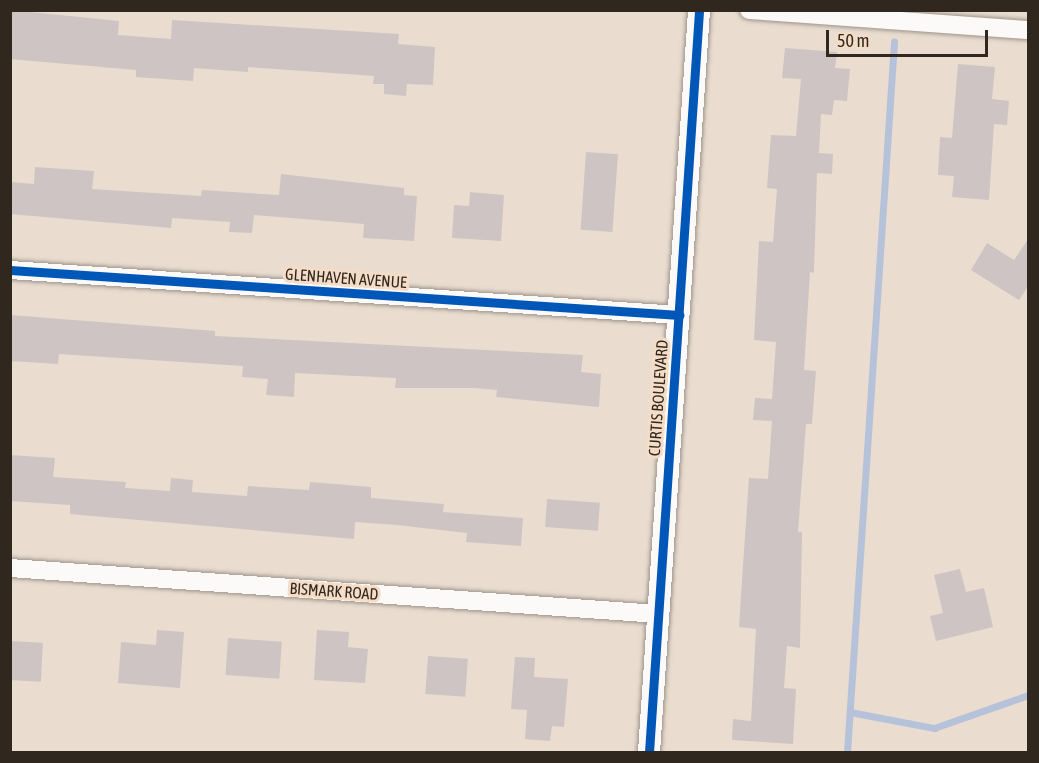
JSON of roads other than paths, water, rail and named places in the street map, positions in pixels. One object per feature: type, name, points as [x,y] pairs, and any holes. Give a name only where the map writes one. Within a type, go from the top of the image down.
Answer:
[{"type":"street","name":"CURTIS BOULEVARD","points":[[649,753],[699,10]]},
{"type":"street","points":[[749,10],[1029,30]]},
{"type":"street","name":"GLENHAVEN AVENUE","points":[[10,270],[679,315]]},
{"type":"street","name":"BISMARK ROAD","points":[[10,568],[658,614]]},
{"type":"waterway","points":[[847,752],[894,42]]},
{"type":"waterway","points":[[850,712],[934,728],[1028,695]]}]
